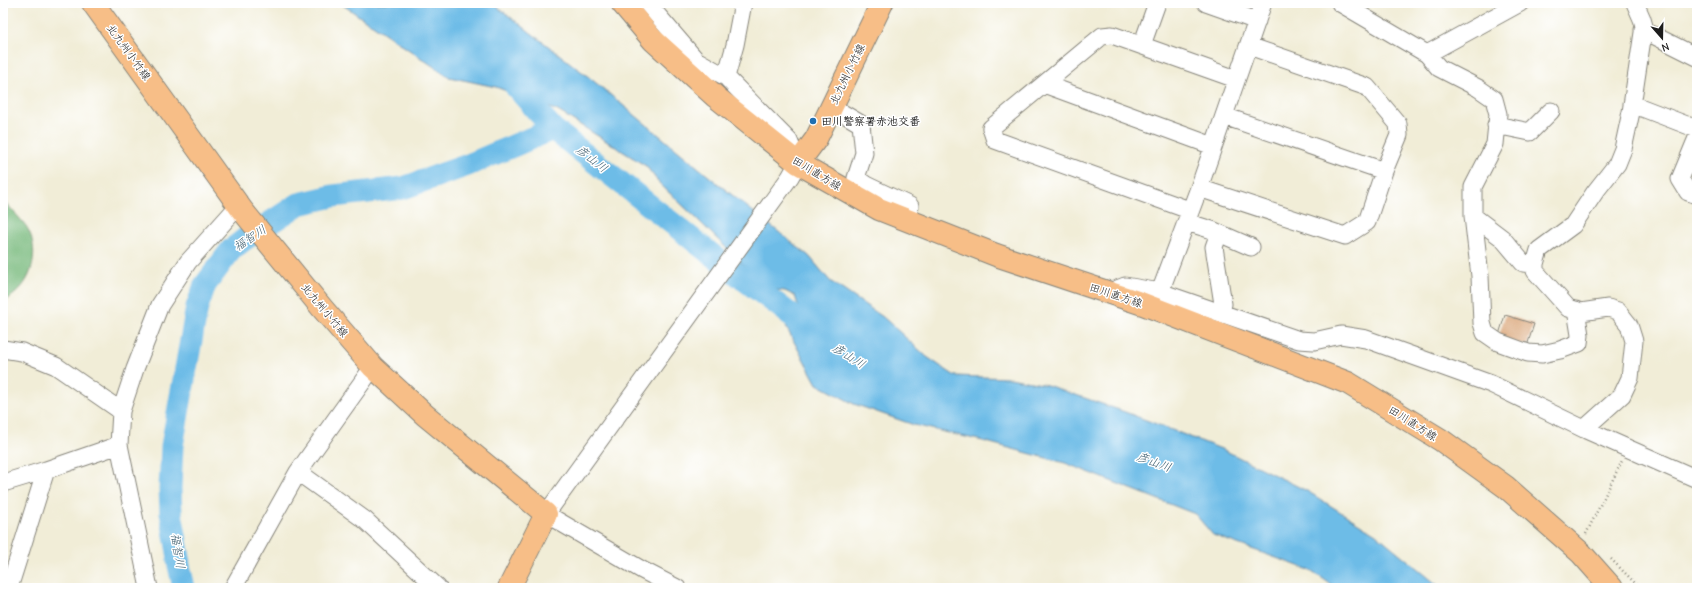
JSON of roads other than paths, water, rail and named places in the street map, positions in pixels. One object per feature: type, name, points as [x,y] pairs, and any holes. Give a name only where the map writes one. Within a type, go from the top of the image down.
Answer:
[{"type":"main road","name":"北九州小竹線","points":[[93,3],[241,207],[271,246],[373,367],[425,414],[551,507]]},
{"type":"main road","name":"田川直方線","points":[[622,3],[653,40],[794,170],[879,209],[996,255],[1143,304],[1348,383],[1440,440],[1506,487],[1582,553],[1612,588]]},
{"type":"main road","name":"北九州小竹線","points":[[794,170],[816,139],[882,3]]},
{"type":"main road","points":[[509,588],[551,507]]},
{"type":"street","points":[[647,3],[696,60],[726,77],[789,141],[794,170],[551,507],[642,570],[677,588]]},
{"type":"street","points":[[726,77],[735,45],[743,3]]},
{"type":"street","points":[[1142,45],[1157,3]]},
{"type":"street","points":[[1206,3],[1257,21]]},
{"type":"street","points":[[1160,292],[1199,188],[1263,3]]},
{"type":"street","points":[[1340,3],[1427,54],[1439,68],[1478,88],[1494,99],[1498,114],[1495,144],[1473,187],[1473,216],[1480,270],[1482,323],[1485,333],[1498,342],[1528,353],[1542,354],[1560,350],[1579,343],[1580,335],[1576,310]]},
{"type":"street","points":[[1427,54],[1520,3]]},
{"type":"street","points":[[1584,429],[1622,395],[1630,378],[1634,341],[1630,326],[1618,311],[1608,308],[1581,312],[1568,308],[1535,271],[1535,264],[1539,250],[1573,225],[1595,192],[1617,164],[1623,149],[1632,104],[1643,30],[1642,19],[1635,4]]},
{"type":"street","points":[[1643,30],[1697,57]]},
{"type":"street","points":[[1236,79],[1112,35],[1102,36],[990,128],[995,140],[1188,216],[1219,233],[1251,247]]},
{"type":"street","points":[[1199,188],[1345,236],[1367,222],[1384,171],[1399,135],[1398,124],[1367,87],[1249,46]]},
{"type":"street","points":[[1044,84],[1213,146]]},
{"type":"street","points":[[1632,104],[1697,129]]},
{"type":"street","points":[[832,107],[861,124],[864,153],[856,178],[866,185],[910,206],[906,219]]},
{"type":"street","points":[[1496,125],[1530,132],[1551,112]]},
{"type":"street","points":[[1224,116],[1384,171]]},
{"type":"street","points":[[1697,138],[1680,179],[1688,192],[1697,195]]},
{"type":"street","points":[[149,588],[119,445],[121,411],[135,369],[160,306],[188,262],[241,207]]},
{"type":"street","points":[[1473,216],[1502,238],[1523,263],[1535,264]]},
{"type":"street","points":[[1219,233],[1214,247],[1224,304],[1221,313]]},
{"type":"street","points":[[1107,293],[1125,286],[1160,292],[1299,340],[1314,341],[1341,335],[1366,339],[1491,384],[1584,429],[1697,479]]},
{"type":"street","points":[[3,349],[22,352],[56,366],[121,411]]},
{"type":"street","points":[[234,587],[298,472],[373,367]]},
{"type":"street","points":[[3,483],[119,445]]},
{"type":"street","points":[[9,588],[46,470]]},
{"type":"street","points":[[298,472],[365,520],[438,588]]},
{"type":"water","points":[[340,3],[492,3],[590,78],[717,183],[809,256],[830,281],[883,317],[927,357],[955,376],[1010,378],[1047,385],[1125,412],[1224,450],[1307,491],[1376,534],[1441,588],[1336,588],[1312,571],[1213,535],[1195,514],[1065,463],[983,441],[914,425],[854,404],[817,384],[786,327],[800,311],[795,296],[785,291],[768,289],[660,184],[646,166],[558,111],[496,87],[449,77]]},
{"type":"waterway","name":"彦山川","points":[[508,74],[517,88],[553,129],[725,265],[819,336]]},
{"type":"waterway","name":"福智川","points":[[184,588],[178,561],[179,558],[171,513],[170,488],[172,446],[197,307],[205,285],[231,250],[245,239],[299,204],[333,196],[403,188],[468,165],[553,129]]},
{"type":"place","name":"田川警察署赤池交番","points":[[813,121]]}]
